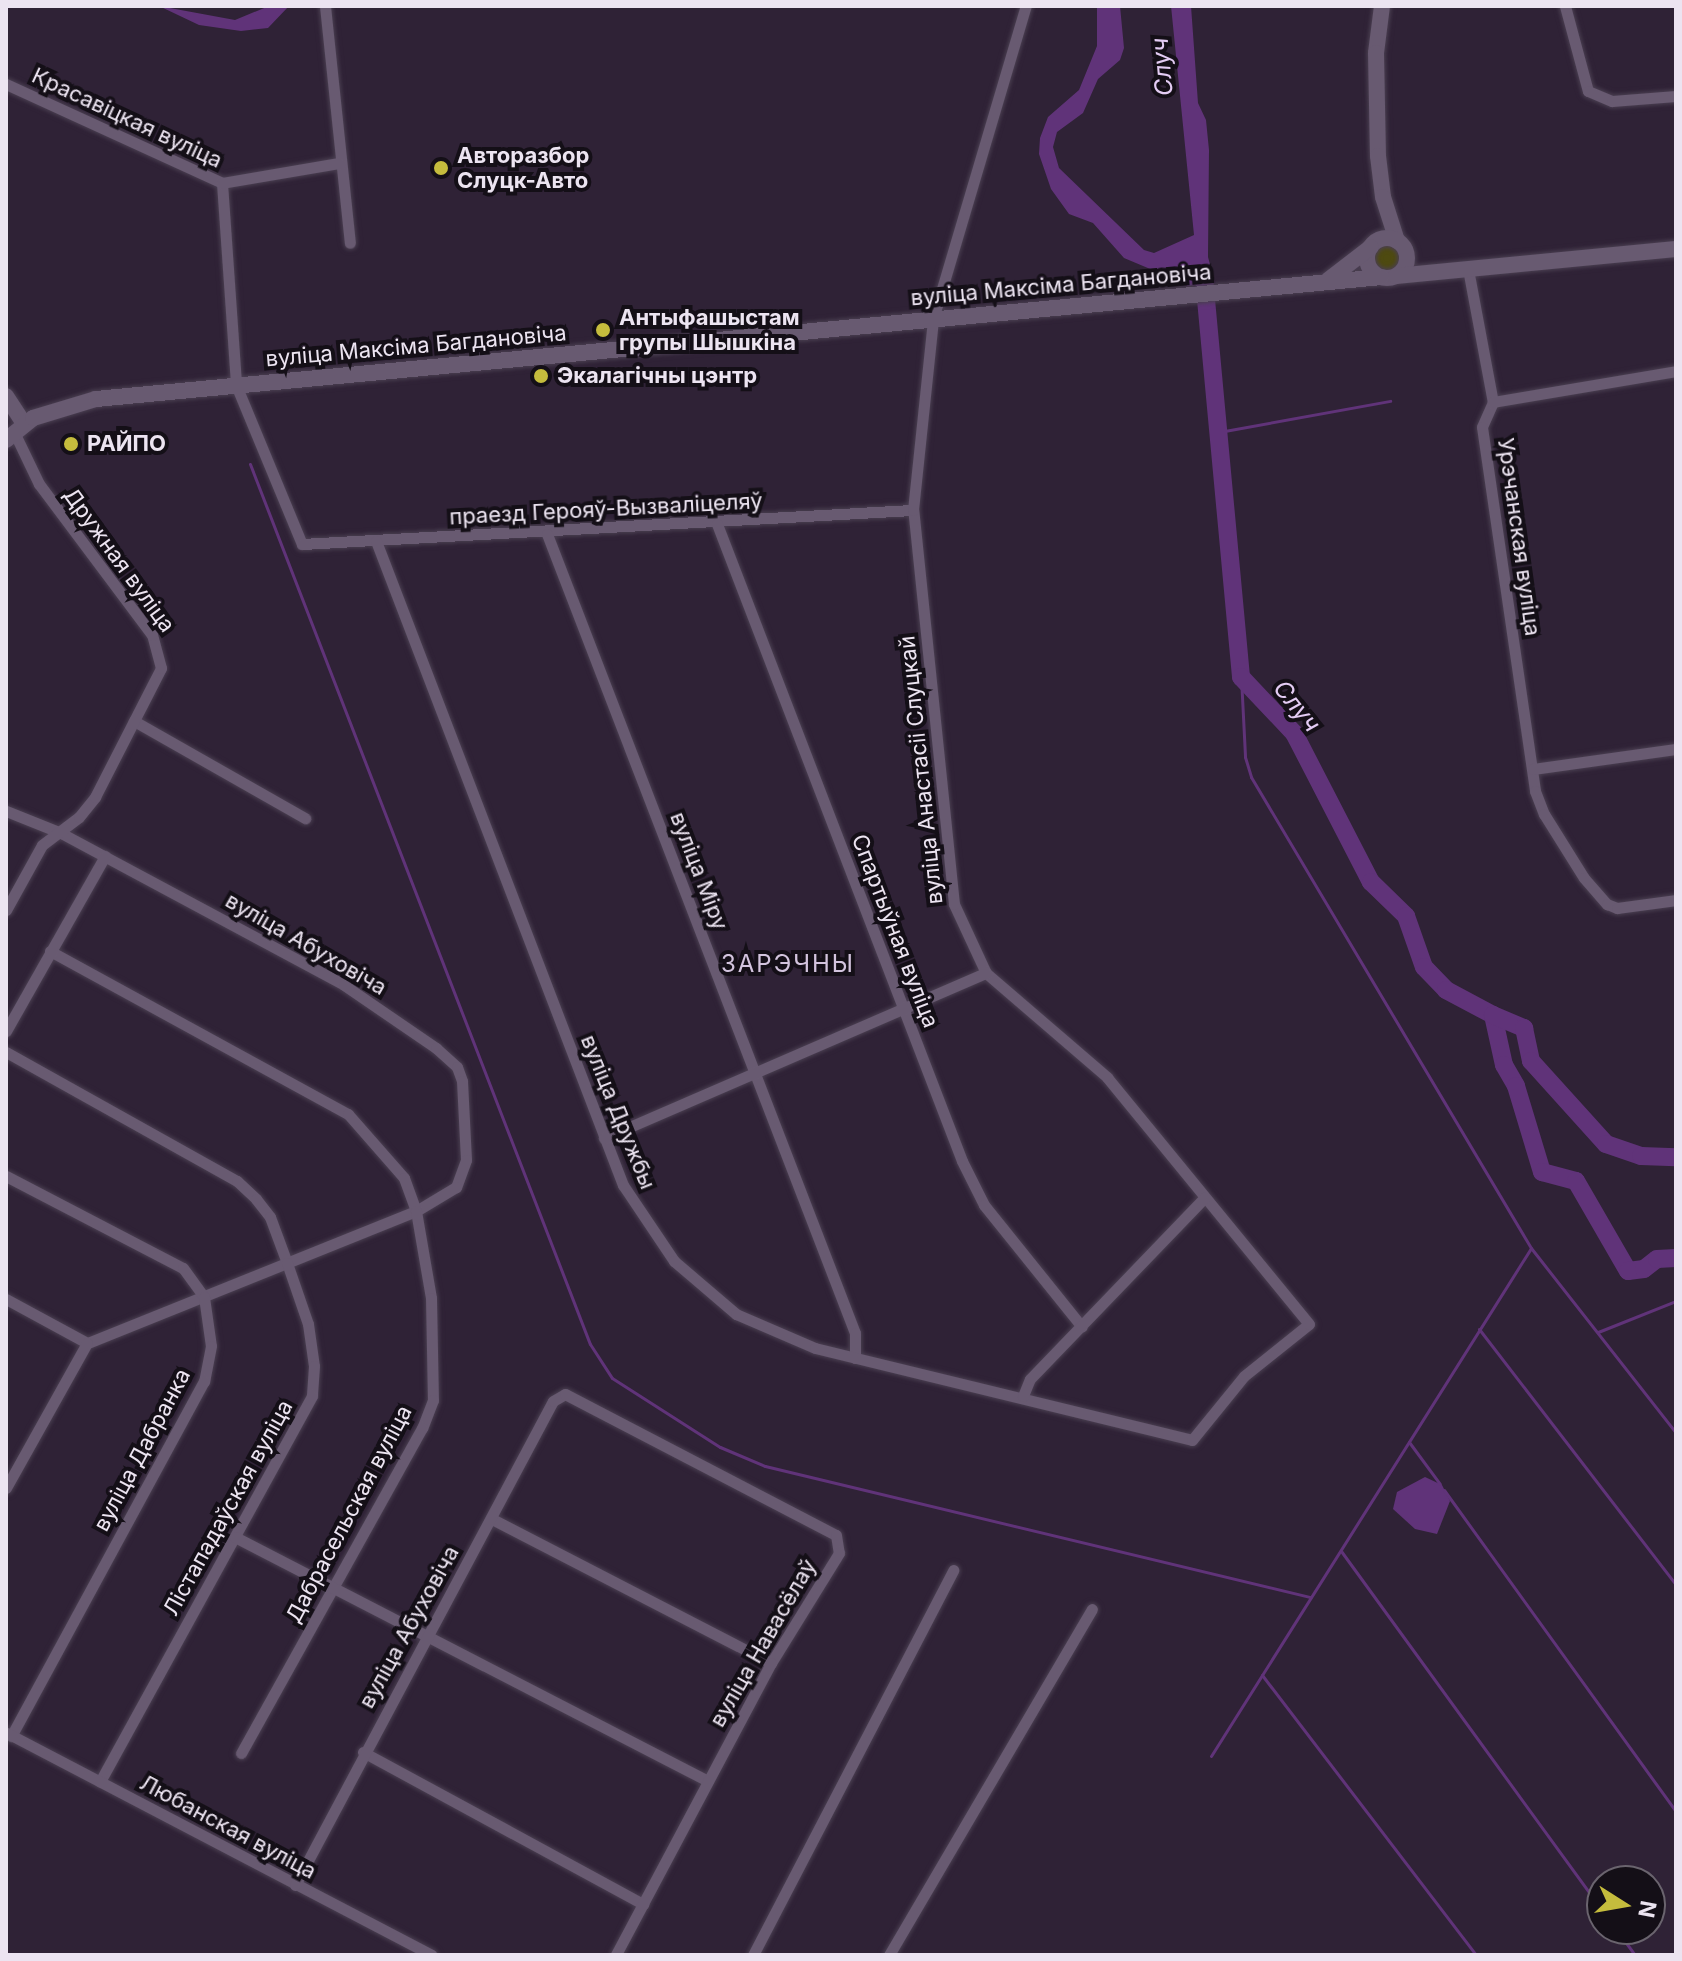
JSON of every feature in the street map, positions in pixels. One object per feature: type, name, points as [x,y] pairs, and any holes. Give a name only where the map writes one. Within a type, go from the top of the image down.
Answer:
[{"type":"main road","points":[[1382,6],[1376,112],[1383,197],[1406,265],[1388,277],[1368,265],[1383,197]]},
{"type":"main road","name":"вуліца Максіма Багдановіча","points":[[1318,285],[1346,270],[1373,245]]},
{"type":"main road","points":[[1373,245],[1401,245]]},
{"type":"main road","name":"вуліца Максіма Багдановіча","points":[[1401,245],[1461,270]]},
{"type":"main road","name":"вуліца Максіма Багдановіча","points":[[15,432],[73,403],[236,385],[1676,249]]},
{"type":"main road","points":[[6,396],[15,432]]},
{"type":"street","points":[[325,6],[339,163],[350,243]]},
{"type":"street","name":"вуліца Анастасіі Слуцкай","points":[[1026,6],[933,319],[913,510],[954,904],[986,973],[1107,1077],[1309,1324],[1244,1376],[1192,1440]]},
{"type":"street","points":[[1565,6],[1588,91],[1612,101],[1676,96]]},
{"type":"street","name":"Красавіцкая вуліца","points":[[6,84],[222,183],[236,385],[302,544]]},
{"type":"street","points":[[222,183],[339,163]]},
{"type":"street","points":[[1461,270],[1493,402],[1676,371]]},
{"type":"street","name":"Урэчанская вуліца","points":[[1493,402],[1482,427],[1533,769],[1544,814],[1598,896],[1617,908],[1676,900]]},
{"type":"street","name":"Дружная вуліца","points":[[6,910],[42,845],[61,833],[95,797],[161,668],[160,650],[39,484],[15,432]]},
{"type":"street","name":"праезд Герояў-Вызваліцеляў","points":[[302,544],[547,534],[913,510]]},
{"type":"street","name":"Спартыўная вуліца","points":[[717,524],[962,1161],[984,1205],[1082,1327]]},
{"type":"street","name":"вуліца Міру","points":[[547,534],[858,1342],[855,1358]]},
{"type":"street","name":"вуліца Дружбы","points":[[376,541],[604,1138],[645,1221],[703,1289],[774,1334],[855,1358],[1023,1396],[1192,1440]]},
{"type":"street","points":[[134,721],[305,818]]},
{"type":"street","points":[[1533,769],[1676,749]]},
{"type":"street","name":"вуліца Абуховіча","points":[[6,811],[61,833],[344,985],[457,1067],[465,1105],[464,1176],[456,1187],[416,1211]]},
{"type":"street","points":[[6,1031],[105,856]]},
{"type":"street","name":"Дабрасельская вуліца","points":[[50,951],[348,1114],[404,1178],[416,1211],[431,1298],[433,1400],[422,1428],[241,1753]]},
{"type":"street","points":[[604,1138],[986,973]]},
{"type":"street","name":"Лістападаўская вуліца","points":[[6,1052],[237,1181],[270,1217],[308,1324],[312,1396],[100,1782]]},
{"type":"street","points":[[6,1176],[170,1259],[191,1277],[204,1297]]},
{"type":"street","points":[[1023,1396],[1030,1379],[1205,1197]]},
{"type":"street","points":[[6,1488],[87,1343],[416,1211]]},
{"type":"street","name":"вуліца Дабранка","points":[[8,1734],[204,1381],[211,1346],[204,1297]]},
{"type":"street","points":[[6,1299],[87,1343]]},
{"type":"street","name":"вуліца Абуховіча","points":[[295,1885],[363,1752],[492,1519],[553,1401],[565,1394]]},
{"type":"street","name":"вуліца Навасёлаў","points":[[565,1394],[836,1535],[839,1553],[771,1663],[616,1955]]},
{"type":"street","points":[[492,1519],[771,1663]]},
{"type":"street","points":[[235,1537],[708,1781]]},
{"type":"street","points":[[753,1955],[953,1570]]},
{"type":"street","points":[[889,1955],[1092,1609]]},
{"type":"street","name":"Любанская вуліца","points":[[8,1734],[431,1955]]},
{"type":"street","points":[[363,1752],[643,1904]]},
{"type":"shaded area","points":[[159,6],[235,20],[269,6],[289,6],[268,28],[241,31],[199,25]]},
{"type":"shaded area","points":[[1097,6],[1120,6],[1124,48],[1120,60],[1098,79],[1083,113],[1057,132],[1053,147],[1059,168],[1144,250],[1154,253],[1194,235],[1171,6],[1191,6],[1198,103],[1206,120],[1209,150],[1208,257],[1215,283],[1187,286],[1179,269],[1155,271],[1124,258],[1093,223],[1069,214],[1051,189],[1039,154],[1040,138],[1048,117],[1079,90],[1097,46]]},
{"type":"shaded area","points":[[1388,244],[1398,248],[1402,258],[1398,268],[1388,272],[1378,268],[1374,258],[1378,248]]},
{"type":"shaded area","points":[[1425,1477],[1442,1485],[1450,1501],[1437,1534],[1415,1529],[1393,1509],[1397,1492]]},
{"type":"waterway","name":"Случ","points":[[1204,278],[1241,677],[1294,733],[1371,882],[1406,916],[1424,967],[1446,990],[1493,1015],[1504,1065],[1516,1086],[1542,1172],[1576,1181],[1628,1271],[1644,1269],[1657,1259],[1676,1258]]},
{"type":"waterway","points":[[1219,432],[1390,401]]},
{"type":"waterway","points":[[250,464],[590,1344],[612,1378],[720,1447],[765,1466],[1310,1597]]},
{"type":"waterway","points":[[1241,677],[1245,757],[1251,777],[1531,1248],[1676,1433]]},
{"type":"waterway","points":[[1493,1015],[1524,1028],[1531,1061],[1606,1144],[1641,1156],[1676,1157]]},
{"type":"waterway","points":[[1211,1756],[1531,1248]]},
{"type":"waterway","points":[[1598,1332],[1676,1301]]},
{"type":"waterway","points":[[1479,1329],[1676,1585]]},
{"type":"waterway","points":[[1409,1442],[1440,1484]]},
{"type":"waterway","points":[[1444,1490],[1676,1812]]},
{"type":"waterway","points":[[1341,1551],[1586,1888]]},
{"type":"waterway","points":[[1262,1675],[1476,1955]]},
{"type":"waterway","points":[[1628,1945],[1635,1955]]},
{"type":"place","name":"Авторазбор Слуцк-Авто","points":[[441,168]]},
{"type":"place","name":"Антыфашыстам групы Шышкіна","points":[[603,330]]},
{"type":"place","name":"Экалагічны цэнтр","points":[[541,376]]},
{"type":"place","name":"РАЙПО","points":[[71,444]]},
{"type":"district","name":"ЗАРЭЧНЫ","points":[[788,964]]}]
